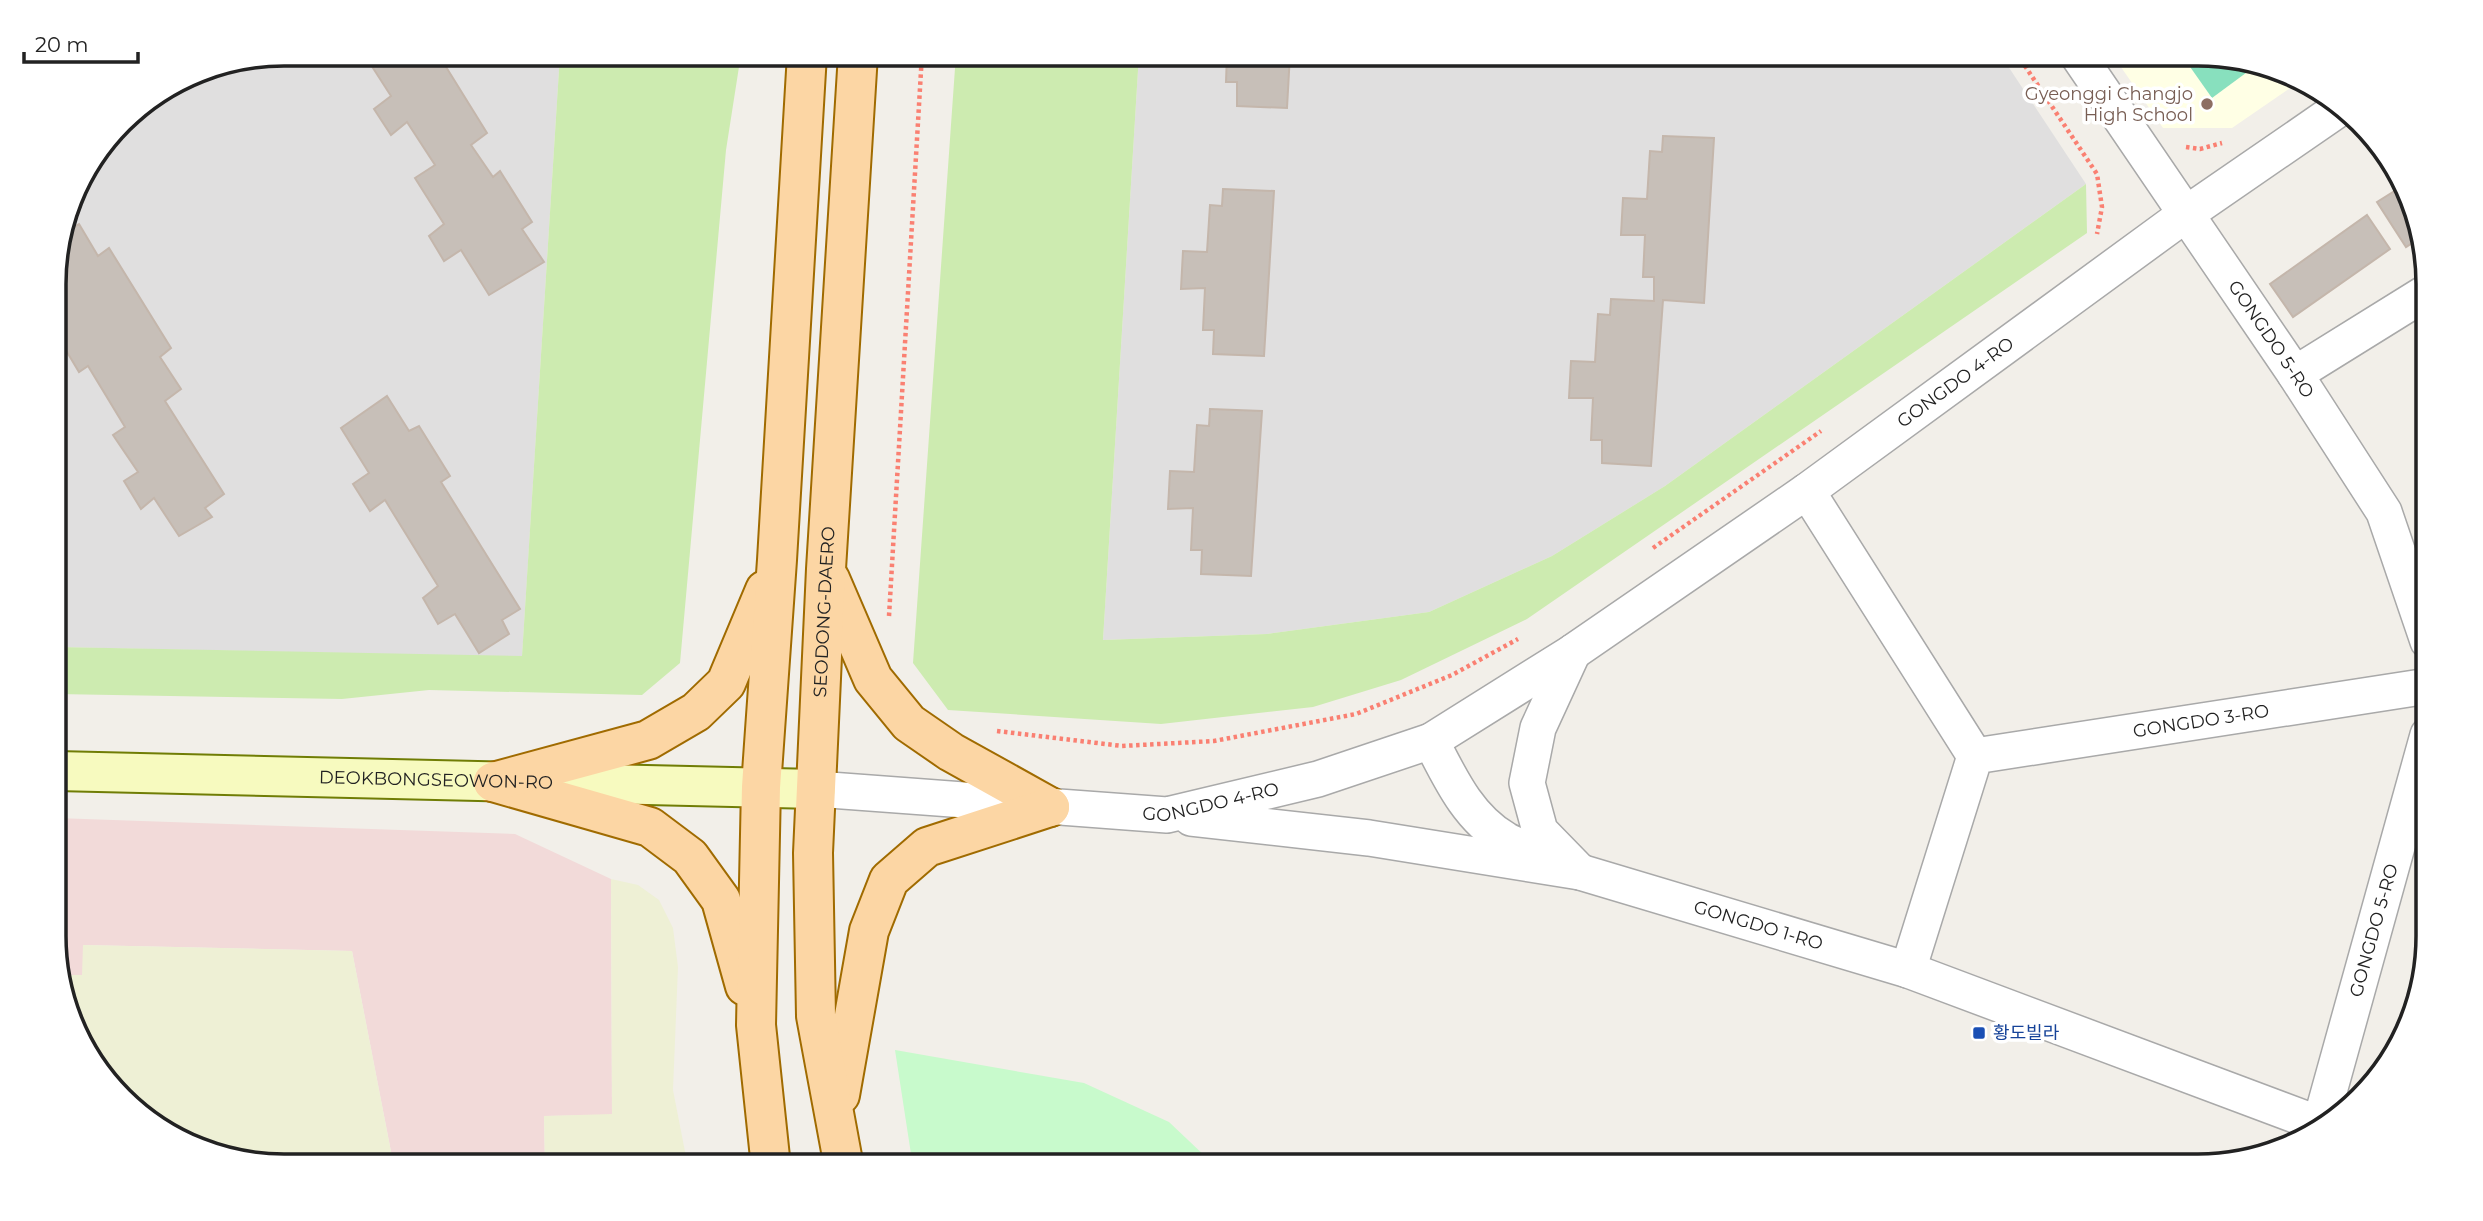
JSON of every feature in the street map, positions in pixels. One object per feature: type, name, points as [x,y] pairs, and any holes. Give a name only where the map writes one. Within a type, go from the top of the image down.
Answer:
[{"type":"main road","points":[[770,1154],[756,1025],[761,787],[806,67]]},
{"type":"main road","name":"SEODONG-DAERO","points":[[842,1154],[816,1016],[813,853],[826,569],[857,67]]},
{"type":"main road","points":[[493,782],[648,740],[696,712],[726,683],[777,560]]},
{"type":"main road","points":[[826,569],[873,679],[909,723],[951,752],[1050,807]]},
{"type":"main road","name":"DEOKBONGSEOWON-RO","points":[[67,771],[816,789]]},
{"type":"main road","points":[[493,782],[650,827],[690,857],[721,900],[756,1025]]},
{"type":"main road","points":[[835,1121],[869,931],[889,880],[926,847],[1050,807]]},
{"type":"street","name":"GONGDO 5-RO","points":[[2086,67],[2295,374],[2384,512],[2416,606]]},
{"type":"street","name":"GONGDO 4-RO","points":[[816,789],[1167,815],[1318,779],[1431,741],[1573,652],[1807,491],[2186,214],[2333,113]]},
{"type":"street","points":[[2295,374],[2416,299]]},
{"type":"street","points":[[1807,491],[1975,756],[1908,970]]},
{"type":"street","points":[[1573,652],[1538,728],[1527,783],[1540,831],[1580,872]]},
{"type":"street","name":"GONGDO 3-RO","points":[[1975,756],[2416,688]]},
{"type":"street","points":[[1431,741],[1455,790],[1475,814],[1504,839],[1580,872]]},
{"type":"street","name":"GONGDO 5-RO","points":[[2328,1112],[2416,780]]},
{"type":"street","name":"GONGDO 1-RO","points":[[1167,815],[1369,838],[1580,872],[1908,970],[2313,1122]]},
{"type":"path","points":[[889,618],[921,67]]},
{"type":"path","points":[[2026,67],[2097,174],[2102,207],[2096,240]]},
{"type":"path","points":[[2179,146],[2200,149],[2233,141]]},
{"type":"path","points":[[1651,550],[1822,430]]},
{"type":"path","points":[[985,730],[1122,746],[1214,741],[1356,714],[1452,675],[1525,636]]},
{"type":"shaded area","points":[[559,67],[522,657],[67,647],[68,256],[83,201],[111,152],[141,120],[175,96],[201,83],[256,68]]},
{"type":"shaded area","points":[[1138,67],[2009,67],[2086,184],[1665,486],[1552,556],[1429,612],[1267,634],[1103,640]]},
{"type":"shaded area","name":"Gyeonggi Changjo High School","points":[[2121,67],[2227,68],[2255,74],[2291,87],[2232,128],[2163,128]]},
{"type":"shaded area","points":[[67,818],[515,834],[611,879],[612,1115],[544,1116],[545,1154],[391,1154],[352,951],[84,945],[83,976],[70,975],[68,965]]},
{"type":"shaded area","points":[[611,879],[638,885],[659,900],[673,928],[678,967],[673,1090],[685,1154],[545,1154],[544,1116],[612,1114]]},
{"type":"shaded area","points":[[83,945],[352,951],[391,1154],[256,1153],[214,1143],[163,1118],[130,1091],[96,1046],[83,1020],[70,975],[82,975]]},
{"type":"green space","points":[[559,67],[739,67],[726,150],[680,663],[642,695],[429,690],[342,699],[67,694],[67,647],[522,656]]},
{"type":"green space","points":[[955,67],[1138,67],[1103,640],[1267,634],[1429,612],[1552,556],[1665,486],[2086,184],[2087,233],[1527,619],[1401,680],[1313,707],[1161,724],[948,710],[913,663]]},
{"type":"green space","points":[[2190,67],[2227,68],[2247,72],[2212,98]]},
{"type":"green space","points":[[895,1050],[1084,1083],[1169,1122],[1203,1154],[911,1154]]},
{"type":"building","points":[[372,67],[446,67],[487,133],[471,145],[493,177],[500,171],[532,222],[522,229],[544,262],[489,295],[461,250],[444,261],[429,236],[444,224],[415,178],[435,165],[407,122],[391,135],[374,109],[391,96]]},
{"type":"building","points":[[1227,67],[1289,67],[1287,108],[1237,106],[1237,82],[1226,82]]},
{"type":"building","points":[[1663,136],[1714,138],[1704,303],[1663,300],[1651,466],[1602,463],[1602,440],[1591,440],[1593,398],[1569,398],[1571,361],[1595,362],[1598,314],[1610,315],[1611,299],[1654,301],[1654,277],[1643,277],[1645,235],[1621,235],[1623,198],[1647,199],[1650,151],[1662,152]]},
{"type":"building","points":[[1223,189],[1274,191],[1264,356],[1213,354],[1214,330],[1203,330],[1205,288],[1181,289],[1183,251],[1207,252],[1210,205],[1222,206]]},
{"type":"building","points":[[2395,191],[2405,214],[2412,243],[2406,247],[2377,202]]},
{"type":"building","points":[[2367,215],[2390,249],[2293,317],[2270,284]]},
{"type":"building","points":[[79,224],[98,256],[109,248],[171,348],[160,357],[181,389],[165,401],[224,494],[205,508],[212,517],[179,536],[154,498],[141,509],[124,481],[138,472],[113,435],[125,427],[88,366],[79,372],[67,352],[67,270],[74,227]]},
{"type":"building","points":[[387,396],[409,431],[419,426],[450,476],[441,482],[520,609],[502,620],[509,634],[479,653],[455,614],[438,624],[423,598],[438,586],[385,500],[370,511],[353,484],[369,473],[341,428]]},
{"type":"building","points":[[1210,409],[1262,411],[1251,576],[1201,574],[1202,550],[1191,550],[1193,508],[1168,509],[1170,471],[1194,472],[1197,425],[1209,426]]},
{"type":"place","name":"Gyeonggi Changjo High School","points":[[2207,104]]},
{"type":"place","name":"황도빌라","points":[[1979,1033]]}]
